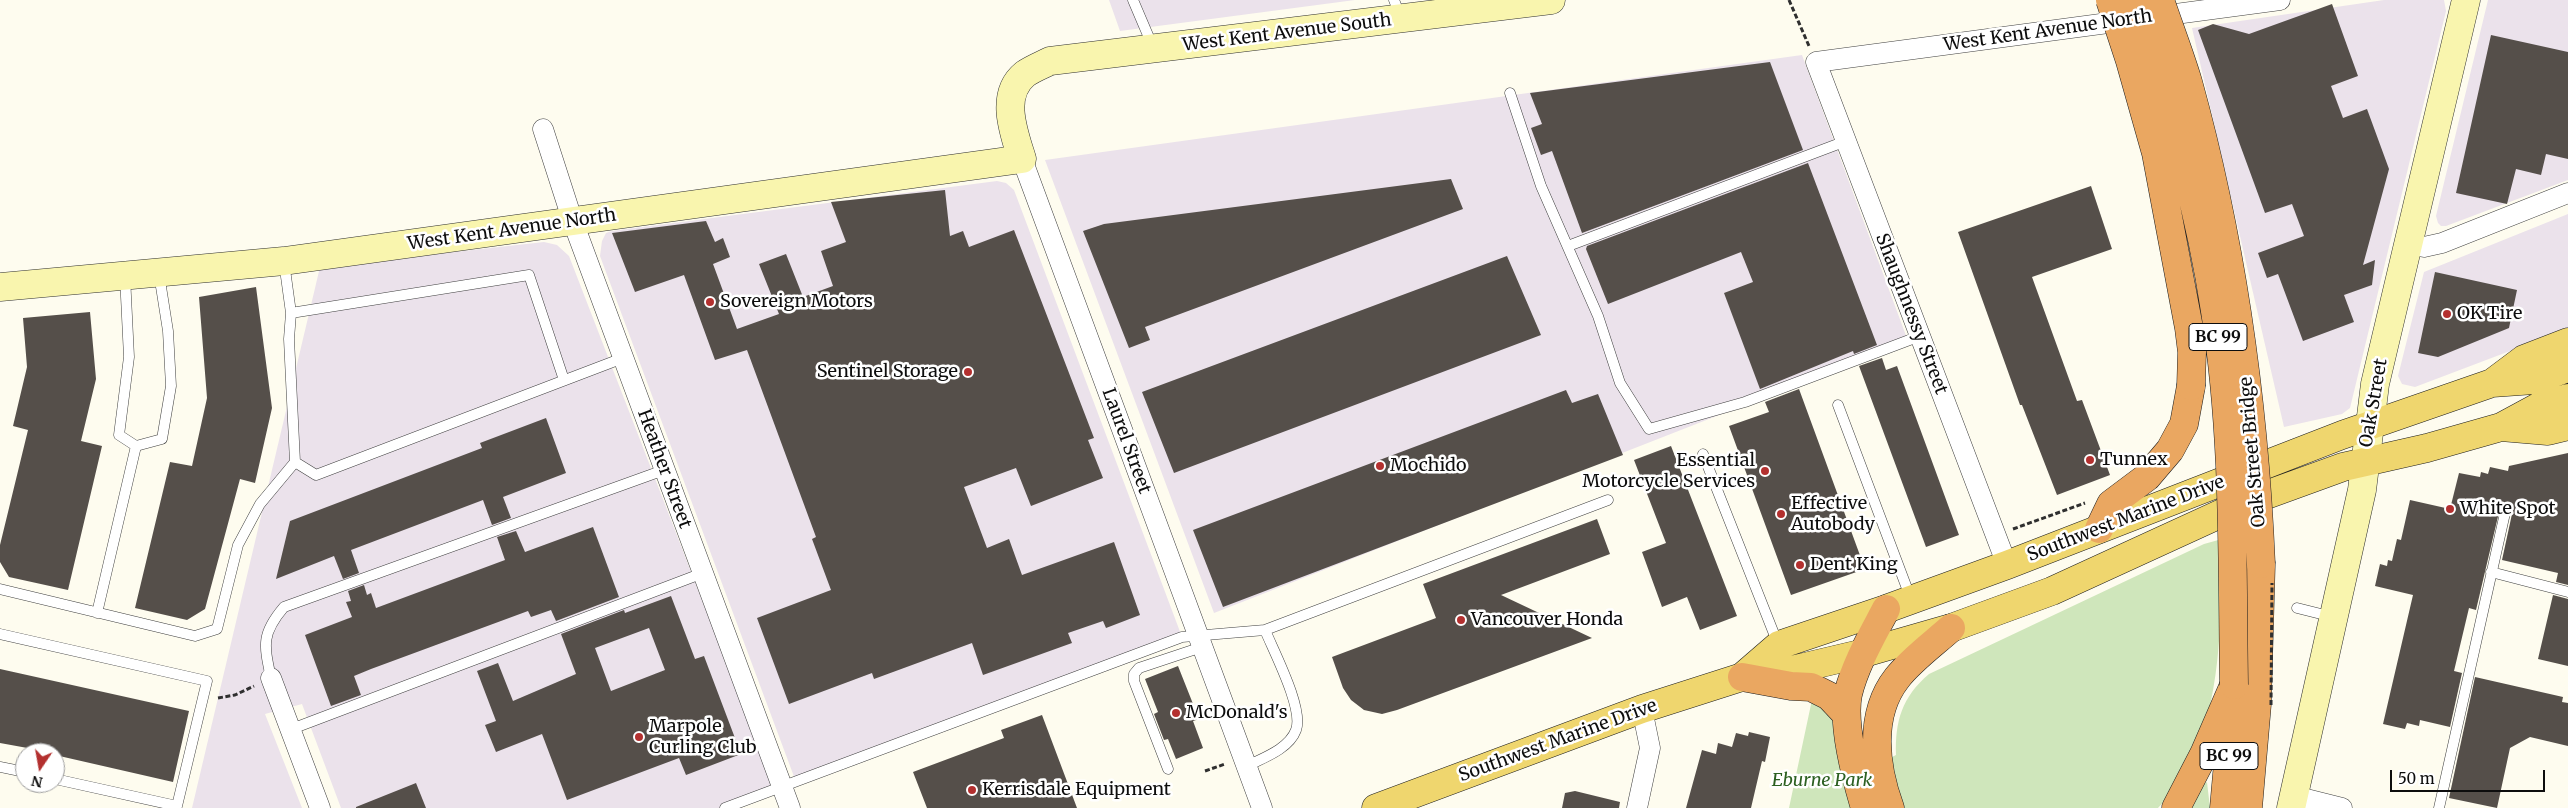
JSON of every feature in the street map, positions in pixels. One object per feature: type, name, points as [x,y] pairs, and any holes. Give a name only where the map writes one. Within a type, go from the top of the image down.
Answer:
[{"type":"highway","points":[[2099,529],[2111,504],[2147,477],[2170,450],[2184,424],[2191,386],[2192,352],[2158,163],[2130,61],[2110,0]]},
{"type":"highway","name":"Oak Street Bridge","points":[[2134,0],[2164,86],[2194,209],[2215,311],[2229,441],[2238,699]]},
{"type":"highway","name":"Oak Street Bridge","points":[[2160,0],[2190,90],[2218,204],[2238,309],[2254,440],[2261,564],[2238,699]]},
{"type":"highway","points":[[1865,808],[1846,714],[1849,693],[1864,653],[1886,609]]},
{"type":"highway","points":[[1890,808],[1882,785],[1877,743],[1878,726],[1884,698],[1903,671],[1951,628]]},
{"type":"highway","points":[[1742,677],[1791,686],[1812,687],[1829,696],[1846,714]]},
{"type":"highway","points":[[2176,808],[2204,754],[2238,699]]},
{"type":"highway","name":"BC 99","points":[[2224,808],[2238,699]]},
{"type":"highway","name":"BC 99","points":[[2238,699],[2248,808]]},
{"type":"main road","name":"Southwest Marine Drive","points":[[1742,677],[1779,645],[1912,600],[2368,426],[2492,383],[2524,359],[2568,342]]},
{"type":"main road","points":[[2492,383],[2534,380],[2568,368]]},
{"type":"main road","points":[[2501,427],[2538,407],[2568,398]]},
{"type":"main road","name":"Southwest Marine Drive","points":[[1376,808],[1642,709],[1742,677],[1792,670],[1864,653],[1951,628],[2052,591],[2244,503],[2364,462],[2426,448],[2501,427],[2548,431],[2568,426]]},
{"type":"street","name":"West Kent Avenue North","points":[[1816,62],[2280,0]]},
{"type":"street","name":"Oak Street","points":[[2292,802],[2362,490],[2368,426],[2375,384],[2466,0]]},
{"type":"street","name":"West Kent Avenue South","points":[[1025,74],[1050,61],[1155,50],[1398,9],[1543,1]]},
{"type":"street","name":"Shaughnessy Street","points":[[1816,62],[2006,565]]},
{"type":"street","name":"Laurel Street","points":[[1025,74],[1012,90],[1010,106],[1014,132],[1022,160],[1262,808]]},
{"type":"street","name":"Heather Street","points":[[543,129],[573,222],[790,808]]},
{"type":"street","name":"West Kent Avenue North","points":[[0,287],[284,261],[1022,160]]},
{"type":"street","points":[[2408,244],[2424,247],[2442,243],[2568,193]]},
{"type":"street","points":[[271,678],[320,808]]},
{"type":"street","points":[[1636,808],[1650,748],[1642,709]]},
{"type":"street","points":[[2292,802],[2342,808]]},
{"type":"lane","points":[[1133,0],[1155,50]]},
{"type":"lane","points":[[1510,93],[1541,186],[1598,316],[1620,384],[1649,429],[1745,402],[1920,336]]},
{"type":"lane","points":[[1568,246],[1846,141]]},
{"type":"lane","points":[[0,589],[195,636],[217,629],[238,545],[260,504],[296,462],[289,339],[291,313],[284,261]]},
{"type":"lane","points":[[124,275],[129,357],[118,435],[136,446],[162,439],[171,386],[168,331],[159,273]]},
{"type":"lane","points":[[291,313],[529,275],[564,380]]},
{"type":"lane","points":[[296,462],[316,474],[623,358]]},
{"type":"lane","points":[[1838,405],[1912,600]]},
{"type":"lane","points":[[98,613],[136,446]]},
{"type":"lane","points":[[1703,454],[1779,645]]},
{"type":"lane","points":[[271,678],[264,648],[270,624],[284,607],[664,470]]},
{"type":"lane","points":[[725,808],[1175,640],[1200,641],[1266,630],[1608,500]]},
{"type":"lane","points":[[2439,808],[2505,513]]},
{"type":"lane","points":[[2491,572],[2568,592]]},
{"type":"lane","points":[[289,730],[703,573]]},
{"type":"lane","points":[[2297,608],[2334,617]]},
{"type":"lane","points":[[1246,766],[1278,750],[1296,730],[1298,713],[1266,630]]},
{"type":"lane","points":[[0,634],[207,681],[177,806],[65,781]]},
{"type":"lane","points":[[1168,769],[1134,681],[1134,674],[1139,668],[1200,641]]},
{"type":"lane","points":[[0,767],[15,770]]},
{"type":"path","points":[[1789,0],[1816,62]]},
{"type":"path","points":[[202,701],[236,695],[271,678]]},
{"type":"path","points":[[1205,771],[1226,764]]},
{"type":"shaded area","points":[[1109,0],[1355,0],[1120,31]]},
{"type":"shaded area","points":[[2384,0],[2444,0],[2446,11],[2350,408],[2342,414],[2284,427],[2192,28]]},
{"type":"shaded area","points":[[2488,0],[2568,0],[2568,180],[2446,226],[2441,226],[2436,216]]},
{"type":"shaded area","points":[[1802,55],[1908,341],[1214,613],[1045,160]]},
{"type":"shaded area","points":[[997,181],[1006,183],[1014,190],[1182,637],[796,782],[600,256],[602,241],[606,233],[612,231]]},
{"type":"shaded area","points":[[2568,214],[2568,329],[2415,387],[2402,384],[2398,376],[2424,272]]},
{"type":"shaded area","points":[[544,242],[557,245],[569,256],[775,789],[725,808],[341,808],[302,704],[265,714],[302,808],[192,808],[320,267]]},
{"type":"green space","points":[[2222,539],[2220,630],[2213,690],[2207,719],[2185,775],[2158,808],[1904,808],[1897,793],[1890,758],[1896,755],[1899,720],[1906,701],[1929,674],[2204,544]]},
{"type":"green space","name":"Eburne Park","points":[[1813,695],[1834,715],[1855,808],[1789,808]]},
{"type":"green space","points":[[2207,782],[2210,808],[2190,808],[2204,784]]},
{"type":"building","points":[[2332,4],[2358,76],[2331,86],[2343,118],[2367,109],[2389,169],[2363,265],[2375,260],[2372,285],[2344,295],[2354,322],[2303,341],[2278,274],[2267,278],[2258,253],[2304,236],[2292,204],[2265,213],[2198,30],[2213,24],[2249,34]]},
{"type":"building","points":[[2491,35],[2568,52],[2568,159],[2546,154],[2541,175],[2516,169],[2507,204],[2456,193]]},
{"type":"building","points":[[1770,62],[1803,150],[1582,233],[1552,151],[1541,155],[1531,128],[1542,124],[1530,93]]},
{"type":"building","points":[[1808,163],[1877,345],[1854,354],[1853,351],[1760,389],[1724,293],[1753,282],[1741,252],[1608,304],[1586,249],[1587,246]]},
{"type":"building","points":[[1451,179],[1463,209],[1145,327],[1150,340],[1129,348],[1083,231],[1104,224]]},
{"type":"building","points":[[2091,186],[2112,249],[2032,277],[2077,401],[2082,400],[2110,475],[2057,495],[2022,405],[2020,405],[1958,232]]},
{"type":"building","points":[[945,190],[950,236],[963,231],[969,247],[1014,230],[1094,438],[1088,440],[1103,478],[1031,506],[1016,468],[964,487],[987,548],[1009,539],[1022,575],[1114,542],[1140,615],[1106,628],[1103,621],[1068,633],[1072,643],[983,675],[972,643],[874,679],[872,673],[789,704],[757,618],[831,590],[812,539],[816,537],[747,350],[715,360],[684,275],[635,292],[612,233],[706,221],[715,242],[723,238],[730,257],[713,264],[737,329],[779,314],[759,264],[786,254],[803,297],[833,286],[821,251],[846,242],[831,202]]},
{"type":"building","points":[[1507,256],[1541,335],[1174,473],[1142,392]]},
{"type":"building","points":[[2435,272],[2517,290],[2509,328],[2438,357],[2418,353]]},
{"type":"building","points":[[256,287],[272,408],[255,483],[240,479],[205,609],[187,620],[135,608],[170,462],[192,466],[207,398],[199,297]]},
{"type":"building","points":[[90,312],[96,379],[81,441],[102,446],[68,590],[9,577],[0,562],[0,545],[28,430],[13,426],[27,367],[23,318]]},
{"type":"building","points":[[1882,358],[1886,370],[1897,366],[1959,535],[1926,547],[1859,366]]},
{"type":"building","points":[[1799,389],[1865,569],[1791,595],[1729,426],[1769,412],[1765,402]]},
{"type":"building","points":[[1566,390],[1572,403],[1598,394],[1623,455],[1223,607],[1193,530]]},
{"type":"building","points":[[546,418],[566,473],[503,497],[511,518],[492,525],[483,500],[351,550],[359,573],[343,579],[334,556],[276,579],[290,521],[482,448],[480,443]]},
{"type":"building","points":[[1671,446],[1737,616],[1700,630],[1687,597],[1662,607],[1642,552],[1666,543],[1634,460]]},
{"type":"building","points":[[2568,453],[2568,585],[2556,582],[2558,573],[2502,560],[2512,514],[2507,506],[2500,508],[2476,610],[2469,608],[2454,671],[2462,673],[2450,727],[2420,720],[2419,726],[2407,723],[2405,729],[2383,724],[2413,595],[2375,586],[2380,564],[2387,566],[2388,560],[2392,561],[2397,539],[2401,540],[2410,500],[2450,509],[2459,473],[2480,477],[2481,472],[2488,474],[2490,467],[2508,471],[2509,466]]},
{"type":"building","points":[[1597,519],[1610,554],[1501,595],[1592,638],[1382,714],[1364,710],[1351,700],[1343,688],[1332,657],[1436,618],[1423,584]]},
{"type":"building","points":[[593,527],[619,597],[556,621],[551,610],[531,617],[528,611],[371,669],[354,676],[361,695],[331,706],[305,635],[352,617],[346,602],[351,601],[348,591],[364,585],[367,595],[371,593],[376,608],[505,560],[497,537],[516,531],[525,552]]},
{"type":"building","points":[[2553,595],[2568,599],[2568,666],[2538,659]]},
{"type":"building","name":"Marpole Curling Club","points":[[671,596],[695,659],[704,656],[741,754],[686,775],[679,758],[567,800],[542,734],[496,752],[485,725],[496,721],[477,671],[498,663],[513,701],[576,674],[561,634],[624,610],[625,613]],"holes":[[[649,628],[665,670],[611,691],[595,648]]]},
{"type":"building","name":"McDonald's","points":[[1178,666],[1199,719],[1193,721],[1203,748],[1176,759],[1168,739],[1164,740],[1154,714],[1158,712],[1145,679]]},
{"type":"building","points":[[0,669],[189,711],[173,782],[65,757],[65,743],[15,743],[15,746],[0,743]]},
{"type":"building","points":[[2475,677],[2563,697],[2562,702],[2568,703],[2568,746],[2530,737],[2510,748],[2497,808],[2449,798]]},
{"type":"building","points":[[1042,715],[1077,808],[927,808],[913,772],[1004,738],[1001,730]]},
{"type":"building","points":[[1749,732],[1770,737],[1765,762],[1762,761],[1751,808],[1686,808],[1702,750],[1716,754],[1718,743],[1732,747],[1736,733],[1748,736]]},
{"type":"building","points":[[416,783],[426,808],[356,808],[356,807]]},
{"type":"building","points":[[1575,791],[1620,802],[1619,808],[1562,808],[1565,793]]},
{"type":"place","name":"Sovereign Motors","points":[[710,302]]},
{"type":"place","name":"OK Tire","points":[[2447,314]]},
{"type":"place","name":"Sentinel Storage","points":[[968,372]]},
{"type":"place","name":"Tunnex","points":[[2090,460]]},
{"type":"place","name":"Mochido","points":[[1380,466]]},
{"type":"place","name":"Essential Motorcycle Services","points":[[1765,471]]},
{"type":"place","name":"White Spot","points":[[2450,509]]},
{"type":"place","name":"Effective Autobody","points":[[1781,514]]},
{"type":"place","name":"Dent King","points":[[1800,565]]},
{"type":"place","name":"Vancouver Honda","points":[[1461,620]]},
{"type":"place","name":"McDonald's","points":[[1176,713]]},
{"type":"place","name":"Marpole Curling Club","points":[[639,737]]},
{"type":"place","name":"Kerrisdale Equipment","points":[[972,790]]}]
